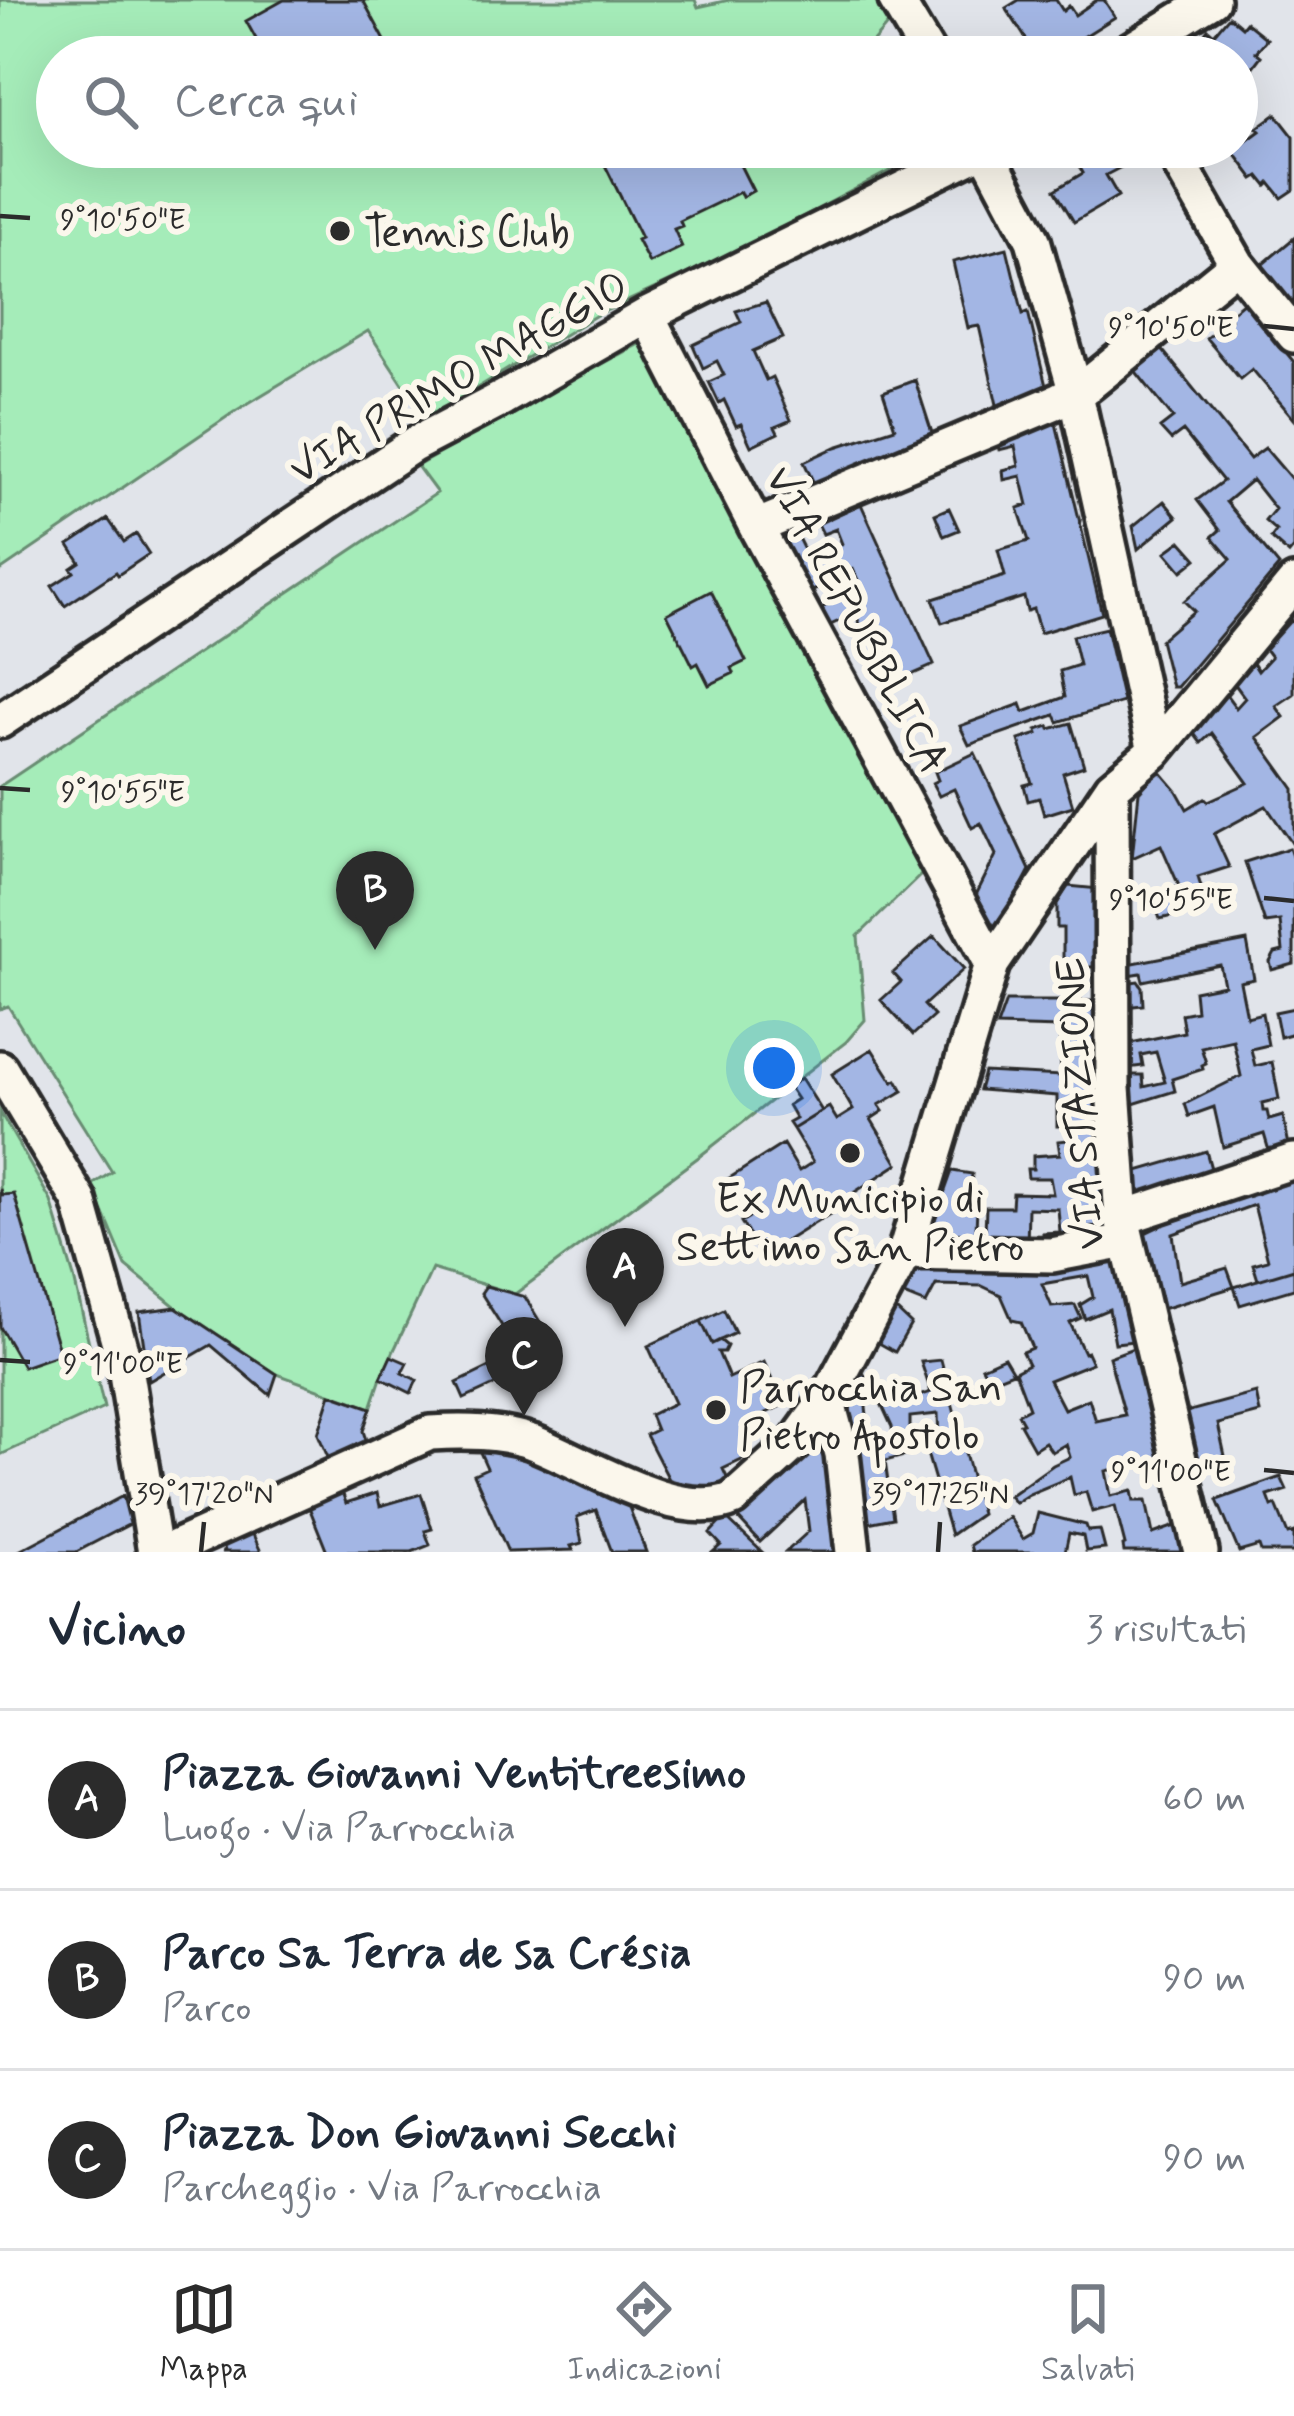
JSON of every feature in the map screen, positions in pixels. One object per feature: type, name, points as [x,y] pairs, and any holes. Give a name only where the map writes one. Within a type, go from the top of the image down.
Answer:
[{"type":"street","points":[[896,0],[917,36]]},
{"type":"street","points":[[1153,36],[1212,0]]},
{"type":"street","name":"VIA PRIMO MAGGIO","points":[[0,721],[413,445],[647,315],[945,168]]},
{"type":"street","points":[[996,168],[1033,240],[1075,390],[1155,751]]},
{"type":"street","points":[[1182,168],[1238,264],[1294,335]]},
{"type":"street","points":[[756,526],[1088,385],[1238,264]]},
{"type":"street","name":"VIA REPUBBLICA","points":[[647,315],[992,964]]},
{"type":"street","points":[[165,1552],[430,1432],[476,1431],[528,1441],[641,1491],[701,1507],[733,1499],[795,1443],[827,1399],[904,1252],[992,964],[1112,787],[1155,751],[1294,583]]},
{"type":"street","name":"VIA STAZIONE","points":[[1112,787],[1113,1088],[1124,1230],[1201,1552]]},
{"type":"street","points":[[0,1068],[79,1200],[124,1360],[155,1552]]},
{"type":"street","points":[[904,1252],[1052,1255],[1294,1161]]},
{"type":"street","points":[[827,1399],[842,1454],[853,1552]]},
{"type":"green space","points":[[0,0],[695,0],[698,7],[729,0],[875,0],[891,21],[878,36],[36,36],[36,168],[895,168],[751,244],[595,316],[426,419],[368,331],[237,410],[0,571]]},
{"type":"green space","points":[[645,341],[922,874],[858,936],[865,1020],[846,1042],[515,1294],[432,1269],[371,1408],[277,1374],[176,1307],[126,1266],[92,1185],[112,1172],[8,1006],[0,1009],[0,786],[437,493],[417,466]]},
{"type":"green space","points":[[0,1112],[51,1201],[104,1408],[0,1455]]},
{"type":"building","points":[[284,0],[363,0],[383,36],[254,36],[246,21]]},
{"type":"building","points":[[1019,0],[1056,0],[1063,11],[1069,6],[1075,15],[1104,0],[1115,17],[1085,36],[1024,36],[1006,8]]},
{"type":"building","points":[[1229,16],[1242,27],[1246,22],[1267,39],[1258,50],[1258,36],[1202,36],[1208,29],[1214,34]]},
{"type":"building","points":[[1276,114],[1294,137],[1294,190],[1282,198],[1270,183],[1267,186],[1259,176],[1254,179],[1246,168],[1258,168],[1258,127]]},
{"type":"building","points":[[606,168],[742,168],[753,191],[742,197],[740,192],[680,221],[682,226],[674,229],[682,247],[649,263],[637,240],[641,238]]},
{"type":"building","points":[[1080,168],[1119,168],[1106,175],[1118,196],[1074,222],[1055,190],[1083,173]]},
{"type":"building","points":[[1294,238],[1294,309],[1257,269]]},
{"type":"building","points":[[1007,248],[1046,386],[998,409],[979,326],[968,328],[953,262]]},
{"type":"building","points":[[766,302],[783,338],[753,351],[766,380],[772,377],[791,420],[775,427],[778,433],[751,446],[741,424],[736,426],[709,382],[724,375],[717,361],[703,368],[693,345],[741,322],[736,311]]},
{"type":"building","points":[[1244,302],[1294,362],[1294,419],[1252,369],[1240,379],[1206,338]]},
{"type":"building","points":[[1160,347],[1250,459],[1265,448],[1294,482],[1294,548],[1289,554],[1271,538],[1276,531],[1265,521],[1275,509],[1252,480],[1226,502],[1279,566],[1177,687],[1172,687],[1160,640],[1194,611],[1184,601],[1231,559],[1212,537],[1220,530],[1197,500],[1223,481],[1183,431],[1171,440],[1160,428],[1173,418],[1133,368]]},
{"type":"building","points":[[915,380],[933,436],[817,490],[804,462],[895,428],[883,392]]},
{"type":"building","points":[[1054,415],[1102,614],[1040,633],[1024,597],[942,623],[933,599],[1005,576],[998,550],[1029,541],[1018,508],[1028,505],[1021,476],[1004,480],[1003,470],[1019,466],[1015,446],[999,450],[997,441]]},
{"type":"building","points":[[1164,501],[1177,517],[1138,549],[1133,526]]},
{"type":"building","points":[[861,504],[934,665],[902,679],[876,619],[861,626],[855,614],[828,626],[819,609],[862,589],[853,569],[843,574],[839,564],[822,572],[827,585],[810,592],[782,540],[796,534],[808,558],[842,544],[836,529],[823,534],[818,524]]},
{"type":"building","points":[[949,508],[959,530],[944,536],[935,514]]},
{"type":"building","points":[[108,519],[124,542],[136,534],[149,554],[65,606],[52,586],[74,572],[71,568],[80,562],[69,545]]},
{"type":"building","points":[[1181,541],[1197,559],[1182,571],[1166,552]]},
{"type":"building","points":[[711,591],[746,661],[709,685],[698,663],[693,666],[667,614]]},
{"type":"building","points":[[1291,620],[1294,694],[1276,706],[1284,717],[1257,737],[1294,789],[1294,846],[1266,806],[1214,834],[1229,867],[1198,877],[1207,908],[1160,919],[1152,896],[1179,886],[1161,845],[1132,858],[1139,792],[1159,770],[1187,809],[1248,783],[1212,733],[1201,743],[1192,731],[1225,693],[1236,708],[1245,698],[1234,683],[1253,663],[1258,671],[1271,657],[1265,649]]},
{"type":"building","points":[[1106,628],[1123,702],[1058,722],[1055,715],[969,745],[960,726],[1021,704],[1024,712],[1065,697],[1060,671],[1079,665],[1072,636]]},
{"type":"building","points":[[1071,723],[1084,766],[1063,773],[1073,806],[1044,815],[1039,798],[1028,801],[1024,785],[1032,783],[1019,740],[1049,726]]},
{"type":"building","points":[[975,753],[1030,870],[992,943],[971,905],[996,855],[981,823],[972,828],[954,789],[939,796],[932,783],[938,780],[935,772]]},
{"type":"building","points":[[1289,848],[1294,862],[1294,964],[1272,970],[1275,953],[1283,951],[1280,921],[1265,923],[1245,862]]},
{"type":"building","points":[[1068,886],[1100,889],[1099,967],[1063,967],[1063,928],[1057,928],[1057,904]]},
{"type":"building","points":[[934,936],[964,969],[924,1005],[934,1016],[913,1035],[881,1000],[901,982],[893,973]]},
{"type":"building","points":[[1247,941],[1254,979],[1240,982],[1247,1017],[1262,1013],[1268,1045],[1251,1049],[1255,1066],[1272,1062],[1279,1099],[1262,1103],[1263,1111],[1269,1120],[1283,1116],[1291,1155],[1272,1161],[1264,1134],[1223,1147],[1214,1107],[1189,1116],[1185,1104],[1241,1076],[1233,1040],[1201,1047],[1203,1069],[1172,1079],[1175,1091],[1130,1105],[1128,1075],[1143,1075],[1144,1087],[1165,1082],[1156,1052],[1141,1055],[1143,1066],[1127,1068],[1126,1044],[1184,1032],[1181,1014],[1196,1011],[1194,991],[1224,985],[1220,965],[1143,981],[1141,973],[1129,975],[1131,982],[1138,981],[1142,987],[1143,1005],[1124,1007],[1123,965]]},
{"type":"building","points":[[1006,1001],[1099,1001],[1111,1232],[1044,1248],[1043,1233],[1060,1232],[1058,1209],[1028,1208],[1027,1248],[927,1241],[952,1171],[972,1174],[969,1205],[977,1206],[976,1231],[985,1232],[986,1207],[1012,1207],[1013,1193],[1053,1194],[1050,1178],[1028,1178],[1027,1169],[1033,1169],[1033,1156],[1060,1154],[1058,1141],[1069,1140],[1068,1126],[1057,1126],[1057,1096],[979,1090],[984,1072],[1061,1076],[1059,1028],[997,1026]]},
{"type":"building","points":[[1294,1008],[1294,1033],[1280,1037],[1275,1012]]},
{"type":"building","name":"Ex Municipio di Settimo San Pietro","points":[[872,1049],[903,1091],[879,1105],[883,1111],[871,1119],[898,1164],[838,1203],[841,1207],[762,1256],[741,1222],[751,1216],[728,1179],[783,1144],[799,1171],[813,1162],[793,1129],[829,1107],[837,1120],[853,1110],[832,1074]]},
{"type":"building","points":[[801,1078],[822,1111],[793,1129],[789,1123],[796,1119],[788,1105],[797,1099],[789,1087]]},
{"type":"building","points":[[1206,1151],[1214,1179],[1146,1201],[1137,1195],[1134,1172]]},
{"type":"building","points":[[1294,1174],[1294,1269],[1258,1280],[1253,1264],[1268,1260],[1254,1205],[1173,1234],[1180,1282],[1227,1268],[1234,1287],[1149,1313],[1139,1236],[1247,1185]]},
{"type":"building","points":[[0,1189],[2,1195],[14,1194],[60,1354],[23,1367],[0,1327]]},
{"type":"building","points":[[1120,1252],[1134,1341],[1115,1343],[1109,1309],[1085,1319],[1080,1305],[1093,1297],[1088,1276],[1042,1284],[1052,1307],[1075,1305],[1081,1318],[1070,1323],[1092,1363],[1049,1380],[1064,1409],[1089,1399],[1096,1421],[1125,1415],[1109,1357],[1136,1347],[1163,1457],[1106,1471],[1111,1496],[1132,1491],[1134,1501],[1146,1501],[1153,1534],[1175,1526],[1183,1552],[1124,1552],[1115,1506],[1092,1512],[1086,1492],[1074,1495],[1070,1477],[1015,1503],[1009,1496],[1070,1457],[1066,1444],[1052,1452],[1045,1442],[1034,1449],[1020,1424],[1018,1414],[1029,1408],[1015,1371],[1028,1364],[1022,1352],[1032,1348],[1021,1322],[1012,1320],[1001,1295],[982,1286],[936,1285],[926,1304],[901,1294],[920,1261]]},
{"type":"building","points":[[1294,1269],[1294,1289],[1240,1305],[1234,1287]]},
{"type":"building","points":[[486,1286],[525,1297],[560,1355],[464,1399],[457,1383],[519,1353],[481,1293]]},
{"type":"building","points":[[176,1307],[277,1374],[270,1395],[211,1345],[149,1381],[139,1312]]},
{"type":"building","points":[[894,1308],[911,1324],[895,1352],[877,1342]]},
{"type":"building","points":[[724,1310],[735,1333],[712,1344],[701,1321]]},
{"type":"building","name":"Parrocchia San Pietro Apostolo","points":[[701,1321],[712,1344],[720,1340],[727,1346],[718,1352],[729,1378],[764,1362],[783,1405],[756,1418],[763,1434],[745,1442],[750,1456],[723,1469],[730,1484],[687,1495],[675,1491],[646,1435],[656,1430],[650,1415],[674,1403],[648,1346]]},
{"type":"building","points":[[391,1356],[407,1363],[402,1373],[417,1380],[411,1393],[381,1378]]},
{"type":"building","points":[[1004,1357],[1013,1372],[990,1381],[982,1367]]},
{"type":"building","points":[[941,1360],[981,1514],[951,1535],[926,1450],[885,1461],[893,1518],[863,1524],[848,1423],[862,1371],[878,1397],[865,1398],[870,1442],[893,1439],[879,1399],[894,1389],[901,1402],[931,1392],[921,1362]],"holes":[[[938,1414],[939,1440],[910,1446],[910,1417]]]},
{"type":"building","points":[[1256,1393],[1260,1413],[1218,1424],[1225,1456],[1184,1468],[1171,1416]]},
{"type":"building","points":[[331,1394],[371,1408],[363,1431],[367,1443],[330,1462],[318,1434]]},
{"type":"building","points":[[814,1445],[826,1459],[846,1552],[786,1552],[809,1531],[805,1500],[760,1542],[736,1516]]},
{"type":"building","points":[[479,1450],[510,1452],[624,1494],[646,1552],[612,1552],[596,1510],[577,1517],[582,1543],[571,1546],[573,1550],[508,1552],[474,1474],[487,1468]]},
{"type":"building","points":[[1281,1477],[1287,1490],[1268,1496],[1288,1534],[1294,1532],[1294,1552],[1261,1552],[1259,1546],[1239,1552],[1217,1500]]},
{"type":"building","points":[[340,1486],[346,1503],[377,1493],[380,1506],[421,1494],[432,1529],[425,1531],[430,1545],[412,1552],[327,1552],[307,1502]]},
{"type":"building","points":[[123,1496],[130,1524],[76,1552],[17,1552]]},
{"type":"building","points":[[1038,1513],[1086,1525],[1088,1531],[1100,1530],[1105,1549],[1086,1551],[1083,1536],[1069,1533],[1065,1552],[972,1552],[970,1545],[1009,1517],[1023,1539],[1033,1533]]},
{"type":"building","points":[[725,1517],[762,1552],[713,1552],[721,1545],[710,1533]]},
{"type":"building","points":[[251,1530],[261,1552],[222,1552],[223,1545]]},
{"type":"place","name":"Tennis Club","points":[[340,231]]},
{"type":"place","name":"Parco Sa Terra de sa Crésia","points":[[375,950]]},
{"type":"place","name":"Ex Municipio di Settimo San Pietro","points":[[850,1153]]},
{"type":"place","name":"Piazza Giovanni Ventitreesimo","points":[[625,1327]]},
{"type":"place","name":"Parrocchia San Pietro Apostolo","points":[[716,1410]]},
{"type":"place","name":"Piazza Don Giovanni Secchi","points":[[524,1416]]}]
